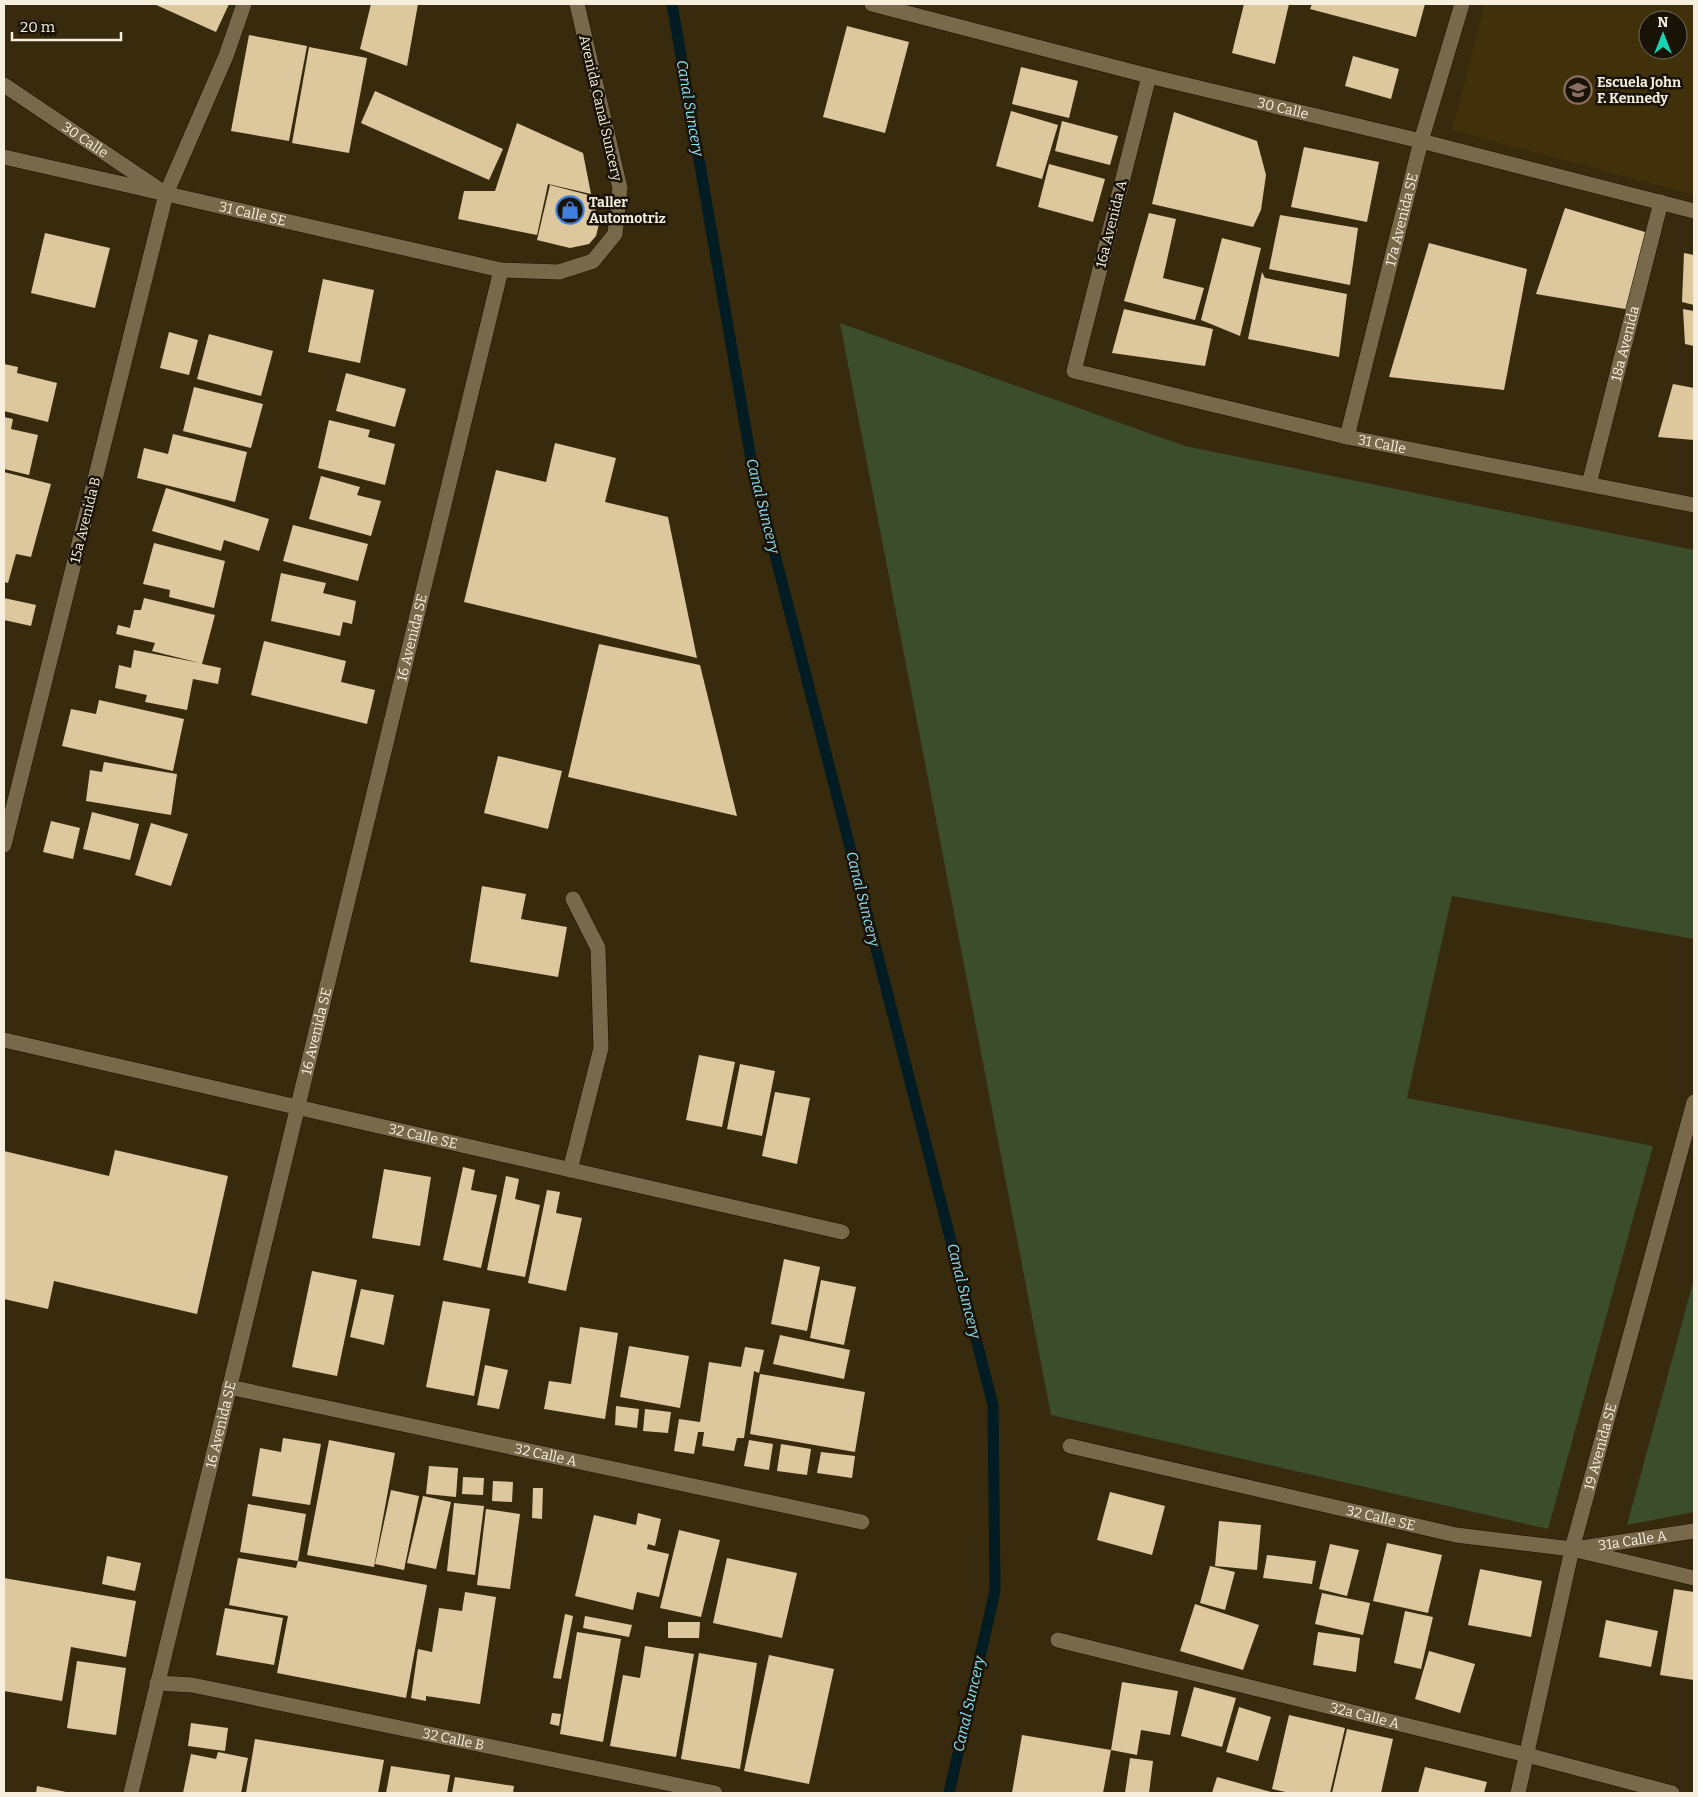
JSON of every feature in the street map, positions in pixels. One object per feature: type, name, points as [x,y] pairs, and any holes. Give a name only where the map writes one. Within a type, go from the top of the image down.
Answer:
[{"type":"street","name":"15a Avenida B","points":[[4,845],[166,194],[226,56],[244,4]]},
{"type":"street","name":"Avenida Canal Suncery","points":[[500,270],[559,272],[594,261],[614,234],[620,188],[577,4]]},
{"type":"street","name":"30 Calle","points":[[872,4],[1149,76],[1420,141],[1694,211]]},
{"type":"street","name":"17a Avenida SE","points":[[1347,437],[1420,141],[1462,4]]},
{"type":"street","name":"16a Avenida A","points":[[1074,371],[1149,76]]},
{"type":"street","name":"30 Calle","points":[[4,85],[166,194]]},
{"type":"street","name":"31 Calle SE","points":[[4,157],[500,270]]},
{"type":"street","name":"18a Avenida","points":[[1589,484],[1661,202]]},
{"type":"street","name":"16 Avenida SE","points":[[131,1793],[500,270]]},
{"type":"street","name":"31 Calle","points":[[1074,371],[1347,437],[1694,505]]},
{"type":"street","points":[[570,1170],[601,1048],[598,948],[573,899]]},
{"type":"street","name":"32 Calle SE","points":[[4,1040],[842,1232]]},
{"type":"street","name":"19 Avenida SE","points":[[1518,1793],[1572,1549],[1694,1102]]},
{"type":"street","name":"32 Calle A","points":[[229,1386],[862,1522]]},
{"type":"street","name":"32 Calle SE","points":[[1070,1446],[1456,1535],[1572,1549],[1694,1578]]},
{"type":"street","name":"31a Calle A","points":[[1572,1549],[1694,1531]]},
{"type":"street","name":"32a Calle A","points":[[1058,1640],[1527,1755],[1672,1793]]},
{"type":"street","name":"32 Calle B","points":[[158,1683],[192,1685],[715,1793]]},
{"type":"shaded area","name":"Escuela John F. Kennedy","points":[[1485,4],[1694,4],[1694,195],[1452,130]]},
{"type":"green space","points":[[840,323],[1185,446],[1694,550],[1694,939],[1452,896],[1407,1098],[1653,1146],[1548,1529],[1051,1415]]},
{"type":"green space","points":[[1694,1279],[1694,1512],[1627,1525]]},
{"type":"building","points":[[154,4],[229,4],[216,32]]},
{"type":"building","points":[[371,4],[418,4],[407,66],[360,49]]},
{"type":"building","points":[[1244,4],[1289,4],[1275,64],[1232,53]]},
{"type":"building","points":[[1312,4],[1425,4],[1416,37],[1310,9]]},
{"type":"building","points":[[847,26],[909,42],[885,133],[823,117]]},
{"type":"building","points":[[249,35],[307,46],[289,141],[231,131]]},
{"type":"building","points":[[309,47],[367,58],[349,153],[292,143]]},
{"type":"building","points":[[1353,56],[1399,69],[1391,99],[1345,86]]},
{"type":"building","points":[[1021,67],[1078,81],[1069,118],[1012,104]]},
{"type":"building","points":[[375,91],[503,149],[489,180],[361,123]]},
{"type":"building","points":[[1011,111],[1058,125],[1042,179],[996,166]]},
{"type":"building","points":[[1174,112],[1257,141],[1266,175],[1261,210],[1253,227],[1152,204]]},
{"type":"building","points":[[1062,121],[1118,136],[1110,165],[1055,151]]},
{"type":"building","points":[[517,123],[583,153],[591,194],[548,184],[537,235],[458,219],[464,191],[495,191]]},
{"type":"building","points":[[1304,147],[1379,162],[1367,222],[1291,207]]},
{"type":"building","points":[[1049,164],[1105,179],[1093,222],[1038,207]]},
{"type":"building","name":"Taller Automotriz","points":[[550,185],[592,196],[599,224],[596,236],[589,244],[570,248],[537,240]]},
{"type":"building","points":[[1565,208],[1655,235],[1631,310],[1536,294]]},
{"type":"building","points":[[1149,213],[1176,219],[1163,278],[1204,288],[1195,320],[1124,301]]},
{"type":"building","points":[[1280,215],[1358,228],[1350,285],[1269,269]]},
{"type":"building","points":[[45,233],[110,248],[95,308],[31,293]]},
{"type":"building","points":[[1222,238],[1261,248],[1240,336],[1201,320]]},
{"type":"building","points":[[1429,243],[1527,269],[1504,390],[1389,377]]},
{"type":"building","points":[[1684,253],[1694,255],[1694,305],[1682,302]]},
{"type":"building","points":[[1262,272],[1265,278],[1347,294],[1339,357],[1248,339]]},
{"type":"building","points":[[323,279],[374,290],[360,363],[308,352]]},
{"type":"building","points":[[1124,309],[1213,329],[1205,366],[1112,353]]},
{"type":"building","points":[[1683,309],[1694,311],[1694,346],[1685,344]]},
{"type":"building","points":[[169,332],[198,340],[189,375],[160,368]]},
{"type":"building","points":[[209,334],[273,351],[261,396],[197,379]]},
{"type":"building","points":[[4,364],[18,367],[17,373],[57,383],[48,422],[4,411]]},
{"type":"building","points":[[346,373],[406,389],[395,427],[336,411]]},
{"type":"building","points":[[1673,384],[1694,388],[1694,440],[1658,437]]},
{"type":"building","points":[[194,387],[263,404],[251,448],[183,431]]},
{"type":"building","points":[[4,417],[13,419],[11,429],[38,435],[29,475],[4,469]]},
{"type":"building","points":[[329,420],[370,430],[368,437],[395,444],[385,485],[318,468]]},
{"type":"building","points":[[173,434],[247,452],[235,502],[137,478],[144,448],[168,454]]},
{"type":"building","points":[[555,443],[616,458],[605,502],[668,517],[697,658],[464,602],[496,470],[546,482]]},
{"type":"building","points":[[4,472],[51,484],[31,557],[16,554],[8,583],[4,582]]},
{"type":"building","points":[[321,476],[360,487],[357,495],[381,501],[371,536],[309,519]]},
{"type":"building","points":[[166,488],[269,519],[259,551],[224,540],[221,551],[152,531]]},
{"type":"building","points":[[293,525],[368,544],[358,581],[283,561]]},
{"type":"building","points":[[154,543],[225,561],[214,608],[169,597],[170,590],[143,584]]},
{"type":"building","points":[[281,573],[326,583],[323,593],[356,601],[352,624],[343,622],[340,636],[271,621]]},
{"type":"building","points":[[4,598],[36,605],[31,626],[4,620]]},
{"type":"building","points":[[144,598],[215,615],[202,664],[221,668],[218,684],[193,679],[187,710],[145,702],[147,695],[115,688],[119,665],[131,668],[134,650],[200,663],[152,651],[155,643],[116,634],[118,625],[130,628],[134,610],[141,610]]},
{"type":"building","points":[[264,641],[346,661],[341,682],[375,690],[367,724],[251,695]]},
{"type":"building","points":[[599,644],[700,665],[737,816],[568,777]]},
{"type":"building","points":[[99,700],[184,719],[173,771],[62,746],[71,709],[96,714]]},
{"type":"building","points":[[498,756],[562,771],[548,829],[484,813]]},
{"type":"building","points":[[104,762],[177,774],[171,815],[86,801],[90,770],[102,772]]},
{"type":"building","points":[[92,812],[139,824],[130,860],[83,849]]},
{"type":"building","points":[[51,821],[80,828],[73,859],[43,852]]},
{"type":"building","points":[[151,823],[188,834],[171,886],[135,875]]},
{"type":"building","points":[[482,886],[526,894],[521,919],[567,927],[558,977],[470,962]]},
{"type":"building","points":[[699,1055],[735,1062],[722,1127],[686,1120]]},
{"type":"building","points":[[740,1064],[775,1071],[762,1136],[727,1129]]},
{"type":"building","points":[[775,1092],[810,1098],[797,1164],[762,1156]]},
{"type":"building","points":[[115,1150],[228,1176],[197,1314],[54,1281],[48,1309],[4,1299],[4,1151],[109,1176]]},
{"type":"building","points":[[463,1167],[475,1170],[471,1190],[497,1195],[481,1268],[443,1260]]},
{"type":"building","points":[[384,1169],[431,1177],[420,1246],[372,1238]]},
{"type":"building","points":[[506,1176],[519,1179],[515,1199],[540,1205],[525,1277],[487,1270]]},
{"type":"building","points":[[547,1190],[560,1192],[556,1213],[582,1218],[566,1291],[528,1283]]},
{"type":"building","points":[[784,1259],[820,1267],[807,1331],[771,1324]]},
{"type":"building","points":[[312,1271],[357,1280],[337,1376],[292,1367]]},
{"type":"building","points":[[821,1280],[856,1287],[844,1345],[810,1338]]},
{"type":"building","points":[[361,1289],[394,1295],[384,1345],[350,1337]]},
{"type":"building","points":[[443,1301],[490,1309],[474,1396],[426,1387]]},
{"type":"building","points":[[580,1327],[618,1333],[605,1419],[544,1409],[549,1381],[571,1384]]},
{"type":"building","points":[[780,1335],[850,1350],[844,1379],[773,1364]]},
{"type":"building","points":[[629,1346],[689,1356],[680,1408],[620,1397]]},
{"type":"building","points":[[745,1347],[764,1350],[759,1373],[754,1371],[744,1438],[737,1438],[734,1451],[702,1446],[704,1432],[698,1432],[694,1454],[674,1451],[679,1419],[700,1422],[709,1362],[741,1367]]},
{"type":"building","points":[[485,1365],[508,1370],[499,1409],[477,1405]]},
{"type":"building","points":[[760,1374],[865,1392],[855,1452],[750,1434]]},
{"type":"building","points":[[616,1406],[639,1409],[637,1428],[615,1425]]},
{"type":"building","points":[[645,1409],[671,1412],[668,1433],[643,1431]]},
{"type":"building","points":[[283,1438],[321,1444],[310,1505],[252,1496],[260,1448],[281,1452]]},
{"type":"building","points":[[329,1440],[395,1453],[374,1567],[307,1555]]},
{"type":"building","points":[[749,1440],[773,1444],[769,1470],[744,1466]]},
{"type":"building","points":[[781,1444],[811,1449],[807,1475],[777,1471]]},
{"type":"building","points":[[821,1452],[855,1456],[852,1478],[817,1473]]},
{"type":"building","points":[[429,1466],[458,1468],[456,1497],[426,1494]]},
{"type":"building","points":[[463,1477],[484,1478],[483,1495],[462,1494]]},
{"type":"building","points":[[493,1481],[513,1482],[512,1502],[492,1501]]},
{"type":"building","points":[[533,1488],[543,1488],[542,1519],[532,1518]]},
{"type":"building","points":[[391,1490],[419,1496],[404,1570],[375,1564]]},
{"type":"building","points":[[1110,1492],[1165,1506],[1152,1555],[1097,1540]]},
{"type":"building","points":[[423,1496],[451,1502],[436,1569],[407,1563]]},
{"type":"building","points":[[454,1503],[484,1506],[475,1575],[447,1571]]},
{"type":"building","points":[[248,1504],[306,1514],[298,1561],[240,1552]]},
{"type":"building","points":[[486,1509],[520,1514],[510,1589],[477,1585]]},
{"type":"building","points":[[638,1513],[661,1519],[655,1546],[648,1544],[647,1549],[669,1554],[659,1597],[637,1592],[633,1610],[575,1596],[594,1515],[636,1525]]},
{"type":"building","points":[[1219,1521],[1261,1525],[1257,1570],[1215,1566]]},
{"type":"building","points":[[679,1530],[720,1540],[701,1617],[660,1608]]},
{"type":"building","points":[[1387,1543],[1442,1555],[1428,1613],[1373,1601]]},
{"type":"building","points":[[1330,1544],[1359,1550],[1347,1596],[1319,1589]]},
{"type":"building","points":[[1267,1555],[1316,1561],[1312,1584],[1263,1578]]},
{"type":"building","points":[[107,1556],[141,1563],[135,1591],[102,1584]]},
{"type":"building","points":[[238,1558],[296,1568],[298,1561],[427,1585],[406,1698],[277,1673],[288,1616],[229,1605]]},
{"type":"building","points":[[727,1558],[797,1573],[782,1638],[713,1623]]},
{"type":"building","points":[[1210,1566],[1235,1572],[1225,1610],[1200,1603]]},
{"type":"building","points":[[1480,1569],[1542,1581],[1531,1637],[1468,1625]]},
{"type":"building","points":[[4,1578],[136,1601],[126,1657],[71,1647],[62,1701],[4,1691]]},
{"type":"building","points":[[1674,1589],[1694,1592],[1694,1680],[1660,1675]]},
{"type":"building","points":[[465,1592],[496,1597],[480,1704],[426,1696],[426,1701],[411,1698],[418,1649],[432,1652],[439,1608],[462,1611]]},
{"type":"building","points":[[1322,1593],[1370,1603],[1363,1635],[1315,1624]]},
{"type":"building","points":[[1195,1604],[1259,1625],[1243,1670],[1180,1651]]},
{"type":"building","points":[[225,1608],[283,1618],[274,1665],[216,1655]]},
{"type":"building","points":[[1405,1611],[1433,1617],[1421,1669],[1394,1663]]},
{"type":"building","points":[[565,1614],[573,1616],[561,1679],[553,1678]]},
{"type":"building","points":[[585,1616],[632,1625],[629,1637],[583,1628]]},
{"type":"building","points":[[1606,1620],[1658,1631],[1651,1667],[1599,1657]]},
{"type":"building","points":[[668,1622],[700,1622],[699,1638],[668,1638]]},
{"type":"building","points":[[577,1632],[621,1639],[603,1742],[560,1734]]},
{"type":"building","points":[[1318,1632],[1360,1638],[1356,1672],[1313,1665]]},
{"type":"building","points":[[645,1646],[694,1654],[676,1757],[610,1746],[623,1675],[640,1678]]},
{"type":"building","points":[[1429,1651],[1475,1664],[1460,1713],[1415,1699]]},
{"type":"building","points":[[699,1653],[757,1663],[740,1769],[681,1759]]},
{"type":"building","points":[[769,1655],[834,1669],[809,1784],[744,1771]]},
{"type":"building","points":[[77,1661],[126,1668],[116,1735],[67,1728]]},
{"type":"building","points":[[1122,1682],[1178,1691],[1170,1735],[1141,1730],[1137,1755],[1111,1750]]},
{"type":"building","points":[[1194,1687],[1236,1698],[1222,1747],[1181,1736]]},
{"type":"building","points":[[1239,1707],[1271,1717],[1258,1761],[1226,1752]]},
{"type":"building","points":[[552,1713],[561,1714],[559,1726],[550,1724]]},
{"type":"building","points":[[1289,1715],[1345,1728],[1330,1793],[1290,1793],[1272,1789]]},
{"type":"building","points":[[191,1723],[228,1728],[225,1751],[188,1746]]},
{"type":"building","points":[[1347,1729],[1393,1739],[1381,1793],[1332,1793]]},
{"type":"building","points":[[1022,1735],[1111,1750],[1103,1793],[1012,1793]]},
{"type":"building","points":[[255,1739],[384,1760],[378,1793],[246,1793]]},
{"type":"building","points":[[218,1752],[248,1758],[241,1793],[183,1793],[191,1754],[216,1759]]},
{"type":"building","points":[[1130,1758],[1153,1761],[1149,1793],[1125,1793]]},
{"type":"building","points":[[391,1766],[450,1775],[447,1793],[386,1793]]},
{"type":"building","points":[[1425,1767],[1487,1782],[1484,1793],[1418,1793]]},
{"type":"building","points":[[455,1777],[514,1786],[513,1793],[452,1793]]},
{"type":"building","points":[[1217,1777],[1275,1793],[1212,1793]]},
{"type":"building","points":[[37,1786],[66,1792],[66,1793],[36,1793]]},
{"type":"waterway","name":"Canal Suncery","points":[[672,4],[752,465],[993,1405],[995,1591],[949,1793]]},
{"type":"place","name":"Escuela John F. Kennedy","points":[[1578,90]]},
{"type":"place","name":"Taller Automotriz","points":[[570,210]]}]
